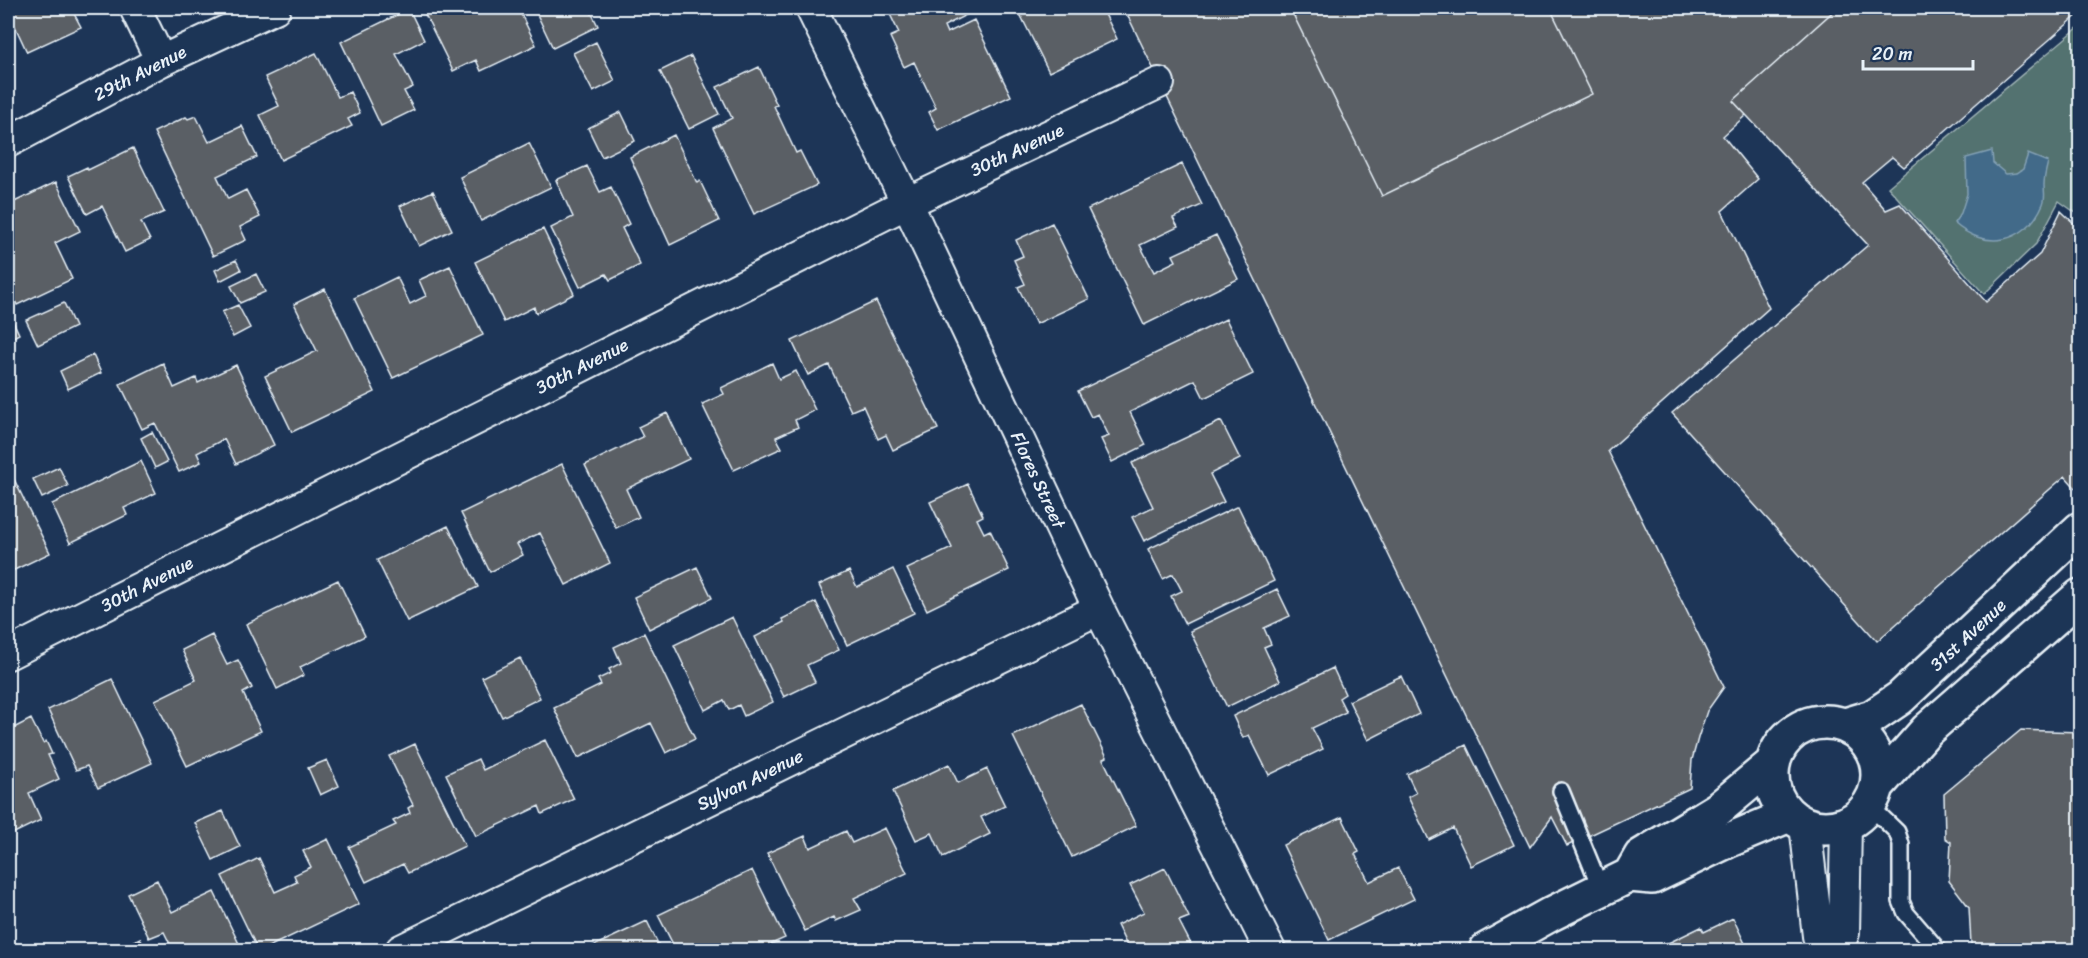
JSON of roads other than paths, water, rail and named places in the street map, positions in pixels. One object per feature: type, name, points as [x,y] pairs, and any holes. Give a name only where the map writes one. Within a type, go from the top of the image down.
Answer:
[{"type":"street","points":[[135,8],[161,61]]},
{"type":"street","name":"29th Avenue","points":[[8,142],[161,61],[274,8]]},
{"type":"street","name":"Flores Street","points":[[811,8],[907,203],[1099,609],[1270,951]]},
{"type":"street","name":"30th Avenue","points":[[8,654],[907,203],[1159,83]]},
{"type":"street","name":"31st Avenue","points":[[1845,725],[1872,717],[1900,698],[2080,529]]},
{"type":"street","points":[[1837,951],[1844,933],[1864,805],[1878,767],[1872,750],[1860,735],[1845,725],[1826,721],[1808,724],[1791,733],[1779,747],[1773,764],[1772,783],[1778,801],[1797,820],[1824,828],[1864,805],[1927,730],[2080,596]]},
{"type":"street","name":"Sylvan Avenue","points":[[401,951],[1099,609]]},
{"type":"street","points":[[1630,875],[1641,856],[1718,809],[1773,764]]},
{"type":"street","points":[[1486,951],[1630,875],[1652,878],[1727,841],[1797,820]]},
{"type":"street","points":[[1797,820],[1818,936],[1824,951]]},
{"type":"lane","points":[[1561,791],[1601,889]]},
{"type":"lane","points":[[1864,805],[1897,832],[1901,843],[1901,901],[1906,913],[1938,951]]},
{"type":"water","points":[[1992,151],[1993,163],[2006,174],[2017,173],[2023,169],[2028,154],[2048,162],[2044,179],[2043,204],[2036,217],[2016,235],[1991,240],[1966,232],[1954,223],[1961,213],[1967,194],[1966,158]]}]
